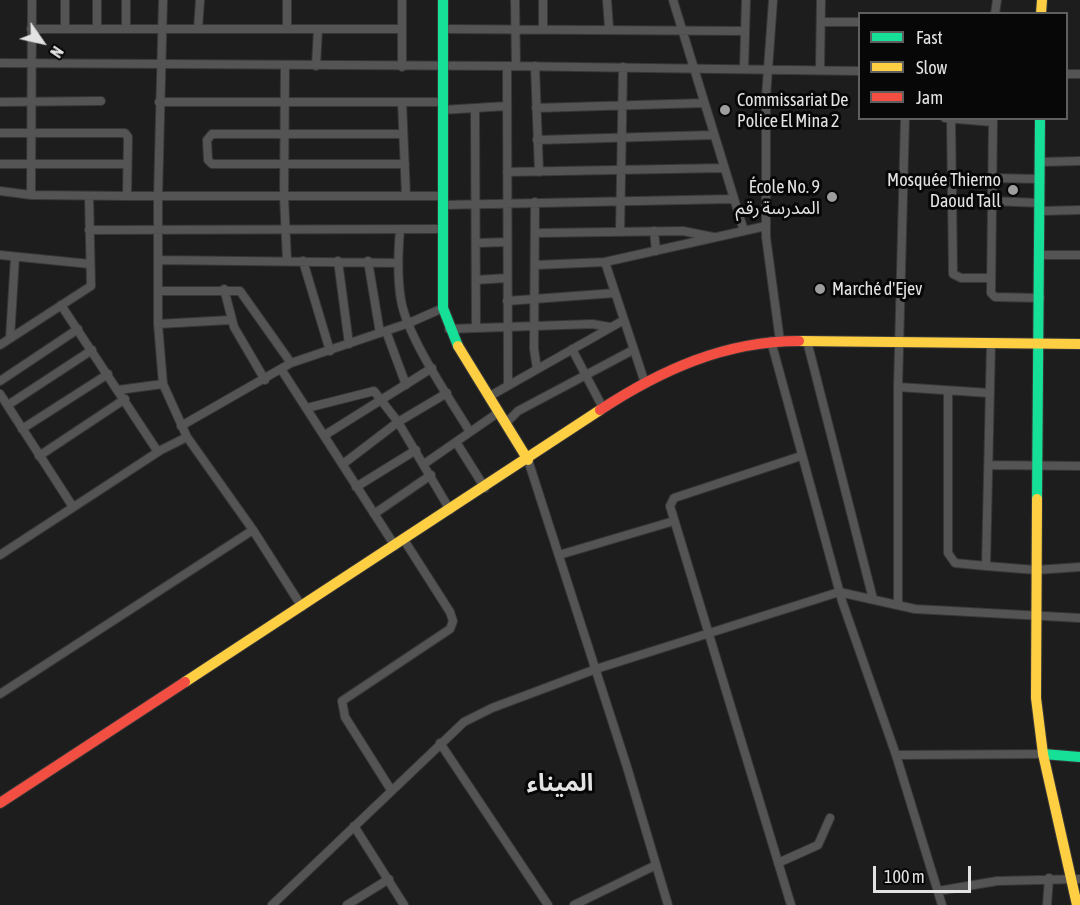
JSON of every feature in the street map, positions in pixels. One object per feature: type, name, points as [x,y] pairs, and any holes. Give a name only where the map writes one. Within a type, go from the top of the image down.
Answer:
[{"type":"main road","points":[[443,0],[443,308],[448,329],[528,460]]},
{"type":"main road","points":[[1040,120],[1036,698],[1043,754],[1075,879],[1077,905]]},
{"type":"main road","points":[[0,803],[528,460],[603,408],[683,362],[710,352],[775,341],[1080,344]]},
{"type":"main road","points":[[1043,754],[1080,757]]},
{"type":"street","points":[[31,195],[32,0]]},
{"type":"street","points":[[65,0],[65,29]]},
{"type":"street","points":[[97,29],[98,0]]},
{"type":"street","points":[[126,0],[126,29]]},
{"type":"street","points":[[163,0],[158,196],[158,324],[163,384],[187,437],[253,530],[302,607]]},
{"type":"street","points":[[198,29],[200,0]]},
{"type":"street","points":[[286,0],[286,29]]},
{"type":"street","points":[[402,0],[402,67]]},
{"type":"street","points":[[508,385],[507,106],[515,29],[515,0]]},
{"type":"street","points":[[543,0],[543,29]]},
{"type":"street","points":[[607,0],[609,28]]},
{"type":"street","points":[[673,0],[732,199],[744,231]]},
{"type":"street","points":[[744,69],[746,0]]},
{"type":"street","points":[[773,0],[768,70],[765,226],[775,341],[801,456],[839,592],[896,755],[942,905]]},
{"type":"street","points":[[820,70],[821,0]]},
{"type":"street","points":[[821,22],[858,22]]},
{"type":"street","points":[[443,29],[609,28],[745,31]]},
{"type":"street","points":[[32,29],[402,29]]},
{"type":"street","points":[[316,66],[318,29]]},
{"type":"street","points":[[0,63],[535,66],[858,71]]},
{"type":"street","points":[[285,66],[284,197],[287,260]]},
{"type":"street","points":[[535,66],[539,172]]},
{"type":"street","points":[[620,231],[623,67]]},
{"type":"street","points":[[0,102],[101,101]]},
{"type":"street","points":[[159,102],[402,102],[475,108],[507,106]]},
{"type":"street","points":[[402,102],[406,196]]},
{"type":"street","points":[[536,108],[704,103]]},
{"type":"street","points":[[475,108],[476,328]]},
{"type":"street","points":[[898,604],[898,387],[905,120]]},
{"type":"street","points":[[951,120],[953,274],[961,278],[991,278]]},
{"type":"street","points":[[993,120],[991,293],[995,297],[1040,298]]},
{"type":"street","points":[[0,133],[30,135],[125,133],[128,137],[126,196]]},
{"type":"street","points":[[403,134],[212,134],[207,140],[208,160],[212,164],[405,164]]},
{"type":"street","points":[[537,140],[713,135]]},
{"type":"street","points":[[1040,162],[1080,161]]},
{"type":"street","points":[[0,164],[127,164]]},
{"type":"street","points":[[507,172],[723,168]]},
{"type":"street","points":[[992,178],[1040,179]]},
{"type":"street","points":[[0,191],[31,195],[89,196],[406,196],[477,203],[732,199]]},
{"type":"street","points":[[0,345],[91,286],[89,196]]},
{"type":"street","points":[[992,201],[1080,210]]},
{"type":"street","points":[[535,202],[536,328],[534,349],[537,369]]},
{"type":"street","points":[[536,265],[605,262],[765,226]]},
{"type":"street","points":[[89,230],[442,229]]},
{"type":"street","points":[[400,230],[398,263],[401,301],[409,323],[432,368],[470,432]]},
{"type":"street","points":[[536,233],[654,231],[696,233],[713,238]]},
{"type":"street","points":[[654,231],[656,251]]},
{"type":"street","points":[[477,243],[507,242]]},
{"type":"street","points":[[0,255],[90,264]]},
{"type":"street","points":[[1040,255],[1080,255]]},
{"type":"street","points":[[10,338],[15,257]]},
{"type":"street","points":[[159,260],[398,263]]},
{"type":"street","points":[[303,261],[330,351]]},
{"type":"street","points":[[338,261],[349,344]]},
{"type":"street","points":[[368,261],[383,332],[406,384]]},
{"type":"street","points":[[605,262],[645,383]]},
{"type":"street","points":[[477,280],[507,278]]},
{"type":"street","points":[[158,291],[236,289],[244,293],[291,363]]},
{"type":"street","points":[[224,290],[231,320],[265,380]]},
{"type":"street","points":[[507,301],[615,293]]},
{"type":"street","points":[[61,305],[158,452]]},
{"type":"street","points":[[181,426],[265,380],[291,363],[409,323],[443,308]]},
{"type":"street","points":[[158,324],[231,320]]},
{"type":"street","points":[[490,396],[624,320]]},
{"type":"street","points":[[448,329],[536,328],[592,324],[610,327]]},
{"type":"street","points":[[0,381],[78,329]]},
{"type":"street","points":[[807,342],[873,599]]},
{"type":"street","points":[[986,566],[991,343]]},
{"type":"street","points":[[572,349],[603,408]]},
{"type":"street","points":[[8,405],[92,350]]},
{"type":"street","points":[[506,423],[518,411],[586,377],[633,350]]},
{"type":"street","points":[[325,435],[432,368]]},
{"type":"street","points":[[281,369],[374,514],[400,543],[450,612],[453,621],[450,629],[342,701],[345,717],[391,790]]},
{"type":"street","points":[[22,429],[108,374]]},
{"type":"street","points":[[118,390],[163,384]]},
{"type":"street","points":[[898,387],[990,393]]},
{"type":"street","points":[[307,408],[372,391],[398,422],[450,510]]},
{"type":"street","points":[[948,391],[948,554],[955,563],[1036,570],[1080,567]]},
{"type":"street","points":[[343,464],[398,422],[447,393]]},
{"type":"street","points":[[0,394],[73,507]]},
{"type":"street","points":[[39,456],[125,399]]},
{"type":"street","points":[[424,464],[500,412]]},
{"type":"street","points":[[0,555],[158,452],[187,437]]},
{"type":"street","points":[[456,442],[485,488]]},
{"type":"street","points":[[356,487],[416,450]]},
{"type":"street","points":[[791,905],[670,506],[674,498],[801,456]]},
{"type":"street","points":[[528,460],[669,905]]},
{"type":"street","points":[[989,465],[1080,466]]},
{"type":"street","points":[[374,514],[431,475]]},
{"type":"street","points":[[559,555],[674,521]]},
{"type":"street","points":[[0,694],[253,530]]},
{"type":"street","points":[[272,905],[464,722],[492,708],[596,669],[839,592],[915,609],[1080,618]]},
{"type":"street","points":[[440,743],[548,905]]},
{"type":"street","points":[[896,755],[1043,754]]},
{"type":"street","points":[[778,863],[818,845],[830,818]]},
{"type":"street","points":[[354,826],[404,905]]},
{"type":"street","points":[[574,905],[656,865]]},
{"type":"street","points":[[1047,905],[1049,878]]},
{"type":"street","points":[[347,905],[389,879]]},
{"type":"street","points":[[938,891],[997,881],[1075,879]]},
{"type":"traffic: fast","points":[[443,0],[443,308],[458,346]]},
{"type":"traffic: fast","points":[[1037,499],[1040,120]]},
{"type":"traffic: fast","points":[[1043,754],[1080,757]]},
{"type":"traffic: slow","points":[[1041,12],[1042,0]]},
{"type":"traffic: slow","points":[[799,341],[1080,344]]},
{"type":"traffic: slow","points":[[458,346],[528,460]]},
{"type":"traffic: slow","points":[[185,682],[600,410]]},
{"type":"traffic: slow","points":[[1037,499],[1036,698],[1043,754],[1077,905]]},
{"type":"traffic: jam","points":[[600,410],[646,382],[695,360],[745,346],[799,341]]},
{"type":"traffic: jam","points":[[0,803],[185,682]]},
{"type":"place","name":"Commissariat De Police El Mina 2","points":[[725,110]]},
{"type":"place","name":"Mosquée Thierno Daoud Tall","points":[[1013,190]]},
{"type":"place","name":"École No. 9 المدرسة رقم","points":[[832,197]]},
{"type":"place","name":"Marché d'Ejev","points":[[820,289]]},
{"type":"district","name":"الميناء","points":[[560,783]]}]
